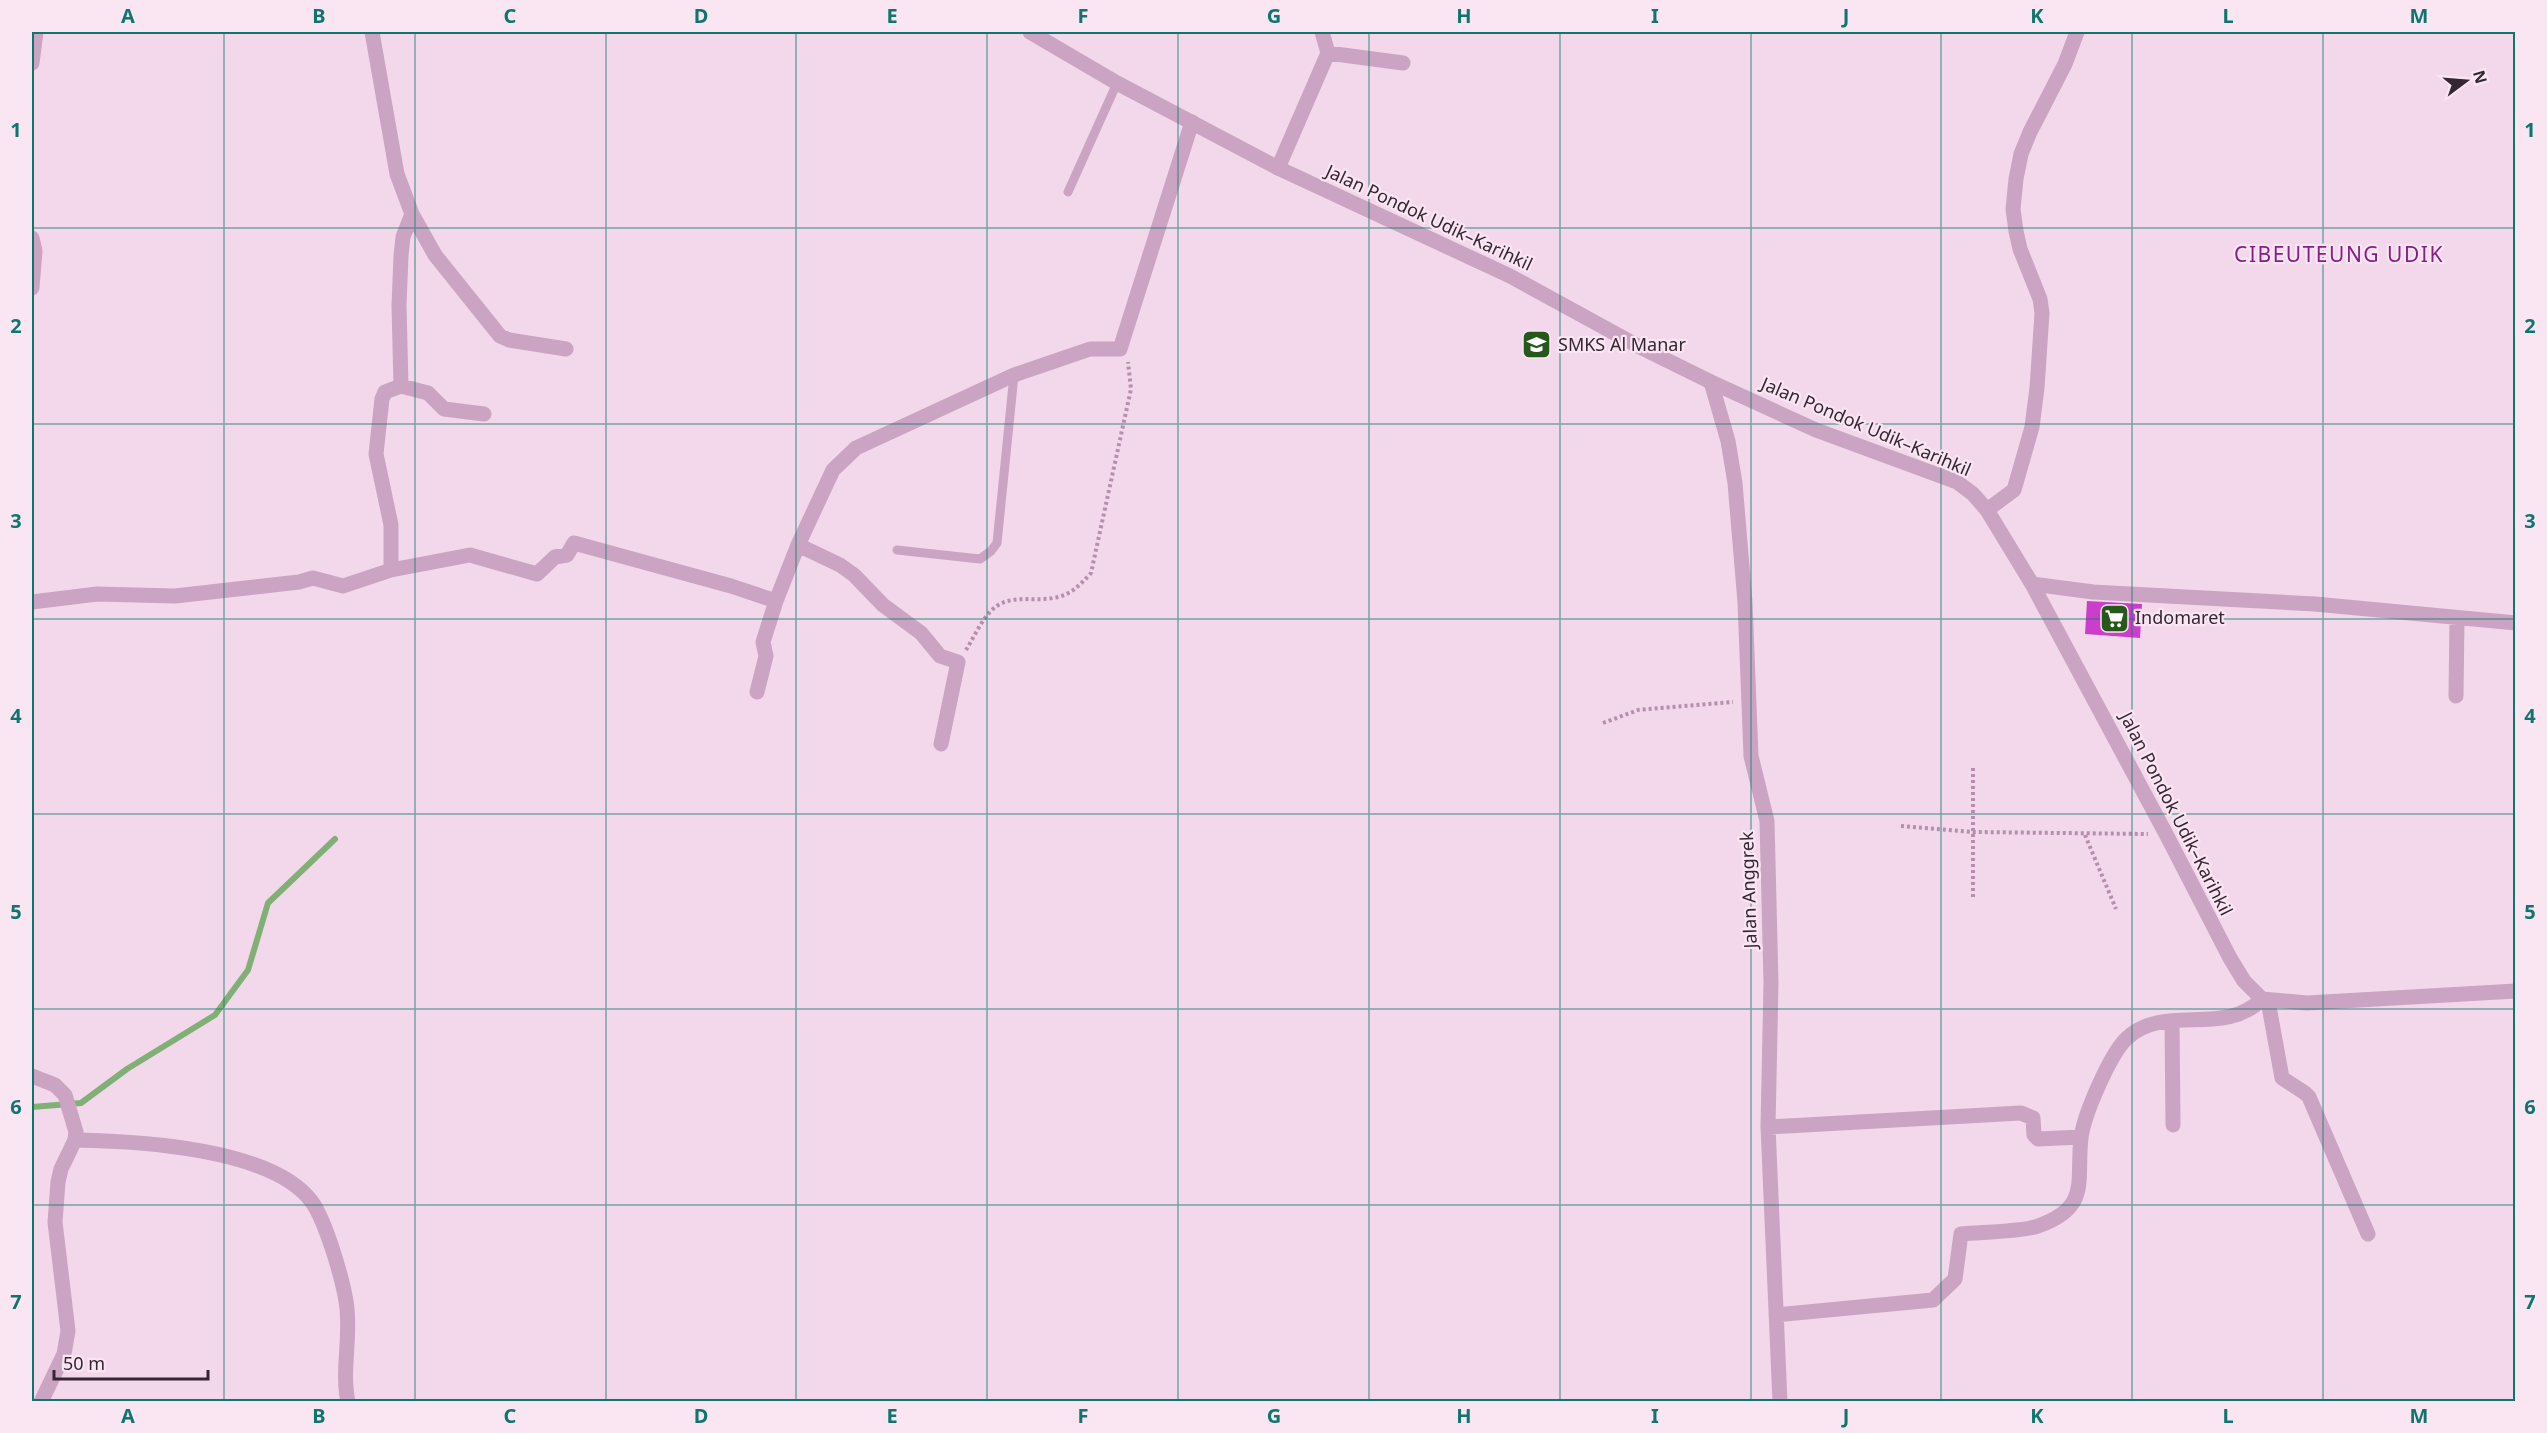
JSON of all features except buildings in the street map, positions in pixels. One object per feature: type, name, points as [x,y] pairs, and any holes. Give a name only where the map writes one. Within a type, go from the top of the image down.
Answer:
[{"type":"street","points":[[32,63],[36,32]]},
{"type":"street","points":[[372,32],[397,174],[412,214],[435,255],[500,336],[509,340],[566,350]]},
{"type":"street","name":"Jalan Pondok Udik–Karihkil","points":[[1030,32],[1117,83],[1278,168],[1510,276],[1638,346],[1816,430],[1957,482],[1973,494],[1987,510],[2032,584],[2230,958],[2244,981],[2265,1000]]},
{"type":"street","points":[[1278,168],[1328,53],[1322,32]]},
{"type":"street","points":[[1987,510],[2014,490],[2032,427],[2037,388],[2042,313],[2040,299],[2020,249],[2016,231],[2013,209],[2016,179],[2021,154],[2030,132],[2065,64],[2077,32]]},
{"type":"street","points":[[1328,53],[1403,63]]},
{"type":"street","points":[[758,692],[766,656],[763,642],[776,601],[798,545],[833,470],[845,456],[856,448],[1014,375],[1090,349],[1120,349],[1192,122]]},
{"type":"street","points":[[401,386],[399,348],[401,256],[403,237],[412,214]]},
{"type":"street","points":[[32,238],[35,251],[32,288]]},
{"type":"street","name":"Jalan Anggrek","points":[[1711,381],[1728,441],[1735,483],[1745,602],[1751,756],[1767,821],[1772,983],[1768,1127],[1780,1401]]},
{"type":"street","points":[[392,570],[391,525],[376,454],[382,399],[385,392],[401,386],[428,393],[444,409],[484,414]]},
{"type":"street","points":[[32,602],[97,594],[175,596],[299,582],[313,578],[343,586],[392,570],[470,555],[537,574],[546,568],[555,557],[567,555],[574,543],[731,586],[776,601]]},
{"type":"street","points":[[798,545],[840,565],[854,575],[883,605],[921,633],[940,656],[958,662],[941,744]]},
{"type":"street","points":[[2032,584],[2093,592],[2315,604],[2516,623]]},
{"type":"street","points":[[2456,696],[2457,618]]},
{"type":"street","points":[[1776,1315],[1933,1300],[1955,1279],[1960,1234],[2036,1227],[2067,1212],[2079,1191],[2081,1137],[2093,1100],[2124,1040],[2137,1029],[2151,1023],[2217,1020],[2243,1013],[2265,1000],[2307,1003],[2516,991]]},
{"type":"street","points":[[2265,1000],[2282,1078],[2308,1097],[2368,1234]]},
{"type":"street","points":[[2172,1022],[2173,1125]]},
{"type":"street","points":[[32,1076],[55,1085],[65,1095],[76,1136],[61,1168],[55,1222],[68,1331],[64,1354],[41,1401]]},
{"type":"street","points":[[1768,1127],[2021,1113],[2030,1114],[2033,1118],[2034,1135],[2038,1138],[2081,1137]]},
{"type":"street","points":[[76,1136],[185,1148],[263,1168],[300,1190],[312,1203],[321,1222],[342,1281],[348,1325],[346,1372],[348,1401]]},
{"type":"lane","points":[[1068,192],[1117,83]]},
{"type":"lane","points":[[897,550],[980,559],[997,543],[1014,375]]},
{"type":"path","points":[[958,662],[991,611],[1003,603],[1022,598],[1053,598],[1073,591],[1091,573],[1131,389],[1128,360],[1120,349]]},
{"type":"path","points":[[1603,723],[1638,710],[1748,701]]},
{"type":"path","points":[[1973,768],[1973,897]]},
{"type":"path","points":[[1901,826],[1974,832],[2085,835],[2166,834]]},
{"type":"path","points":[[2085,835],[2116,909]]},
{"type":"waterway","points":[[32,1107],[81,1103],[127,1069],[215,1015],[248,970],[268,903],[335,839]]},
{"type":"place","name":"SMKS Al Manar","points":[[1537,345]]},
{"type":"place","name":"Indomaret","points":[[2114,618]]},
{"type":"district","name":"CIBEUTEUNG UDIK","points":[[2339,255]]}]
